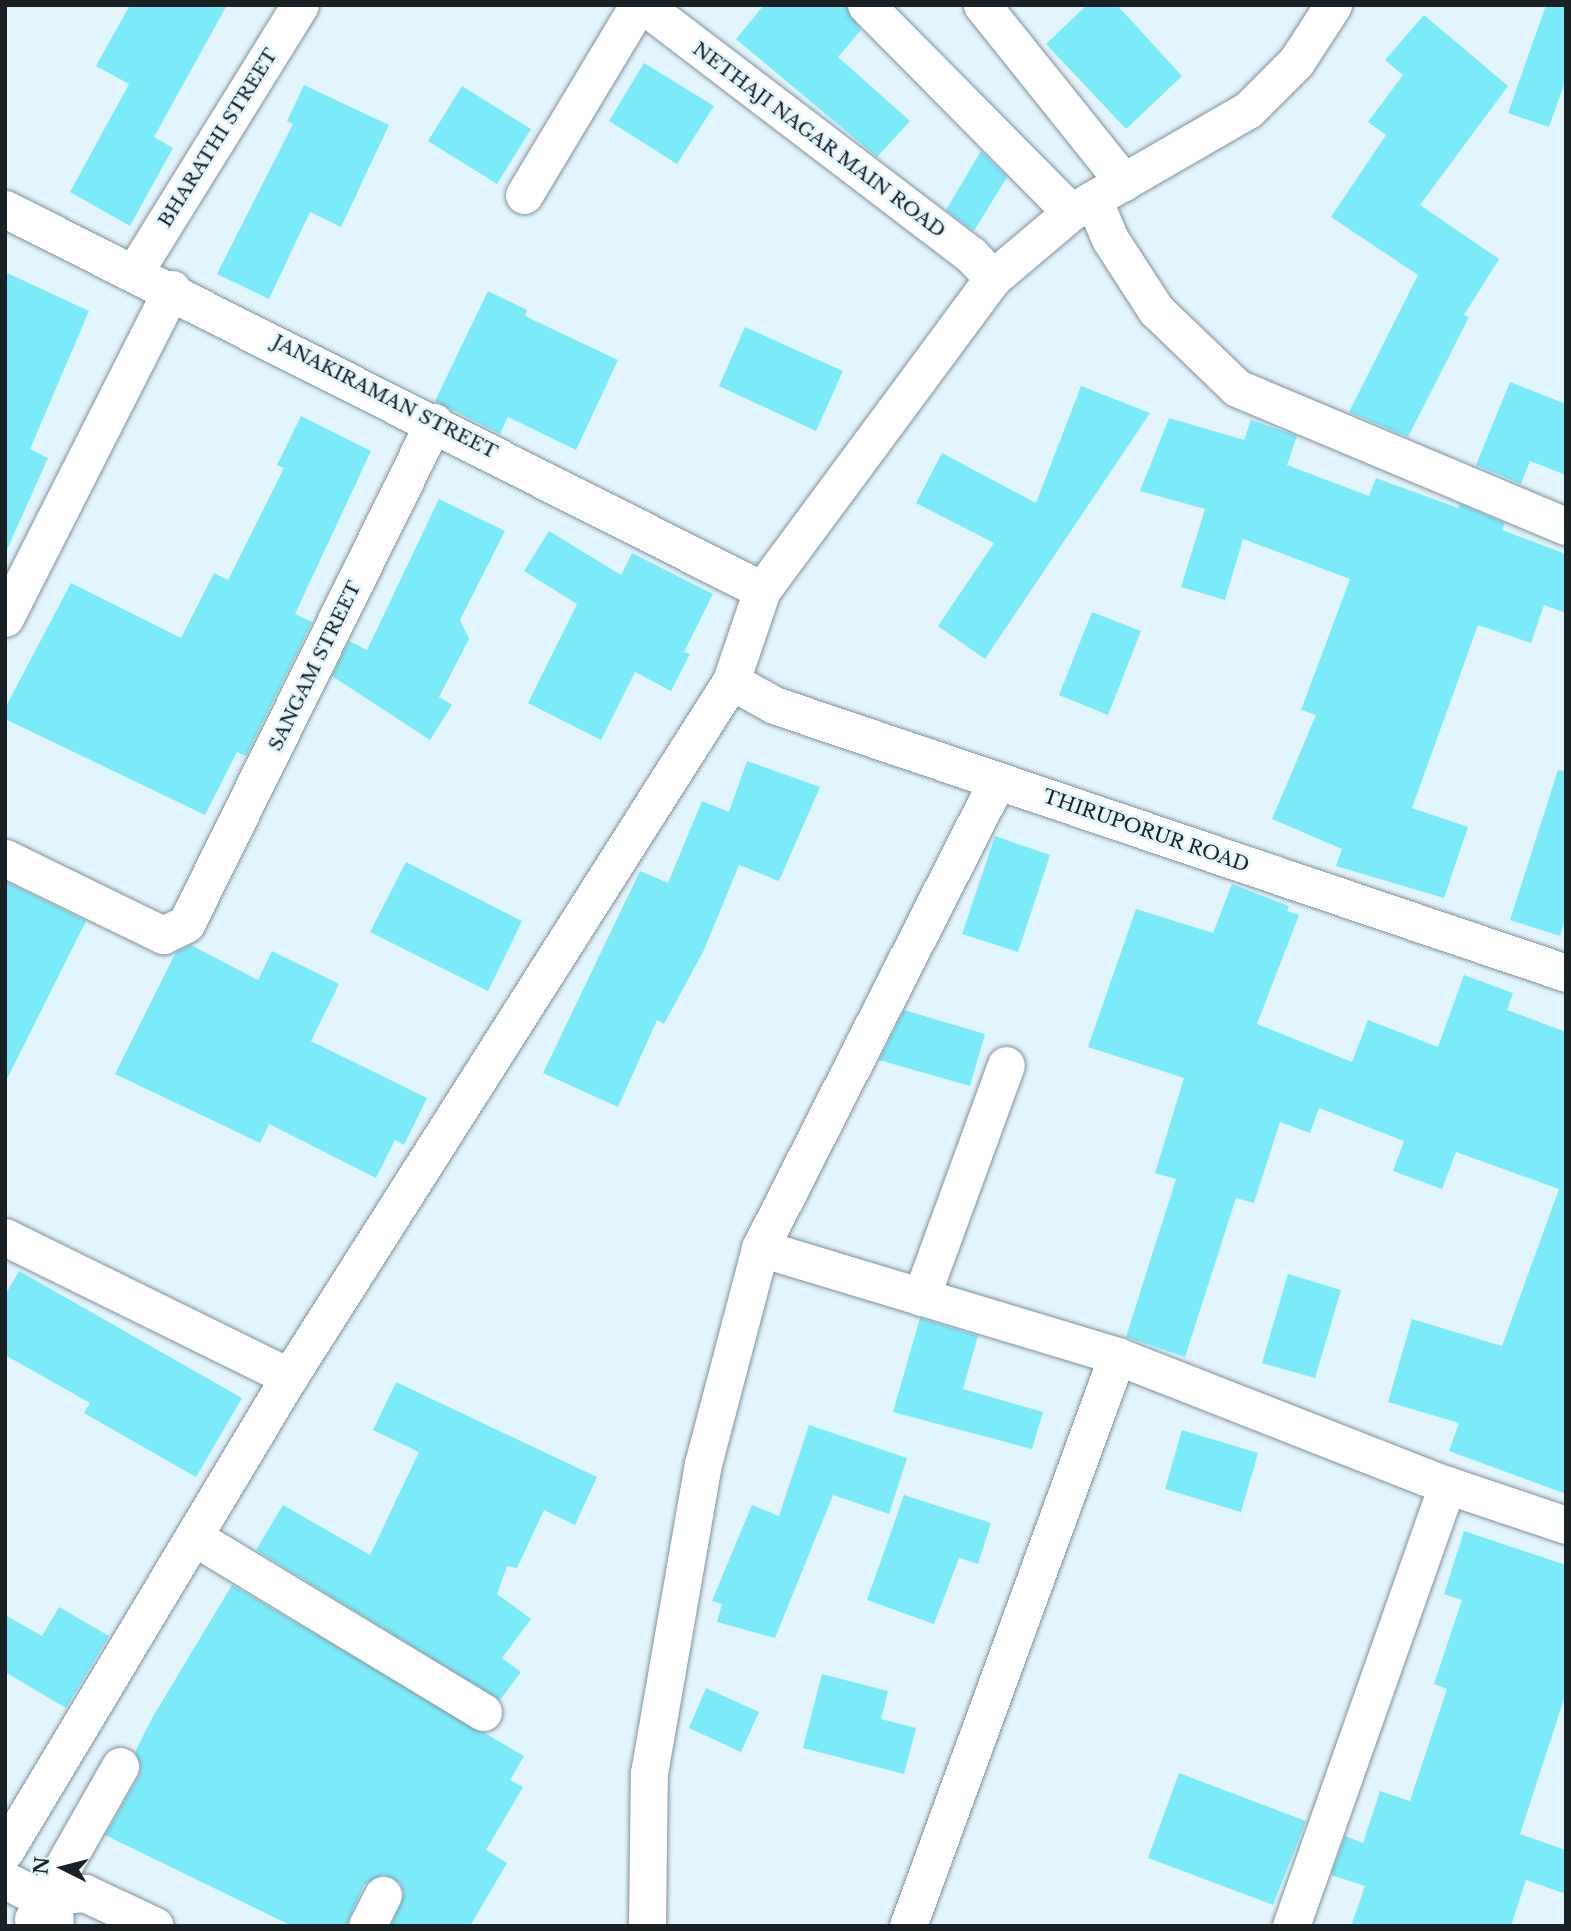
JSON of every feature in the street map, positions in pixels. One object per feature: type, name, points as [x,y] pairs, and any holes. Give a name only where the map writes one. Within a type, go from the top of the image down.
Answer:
[{"type":"street","name":"BHARATHI STREET","points":[[135,271],[300,5]]},
{"type":"street","points":[[524,195],[641,5]]},
{"type":"street","name":"NETHAJI NAGAR MAIN ROAD","points":[[641,5],[971,255],[993,278]]},
{"type":"street","points":[[866,5],[1096,198]]},
{"type":"street","points":[[982,5],[1096,198],[1110,239],[1156,310],[1237,388],[1566,526]]},
{"type":"street","points":[[5,1851],[289,1377],[731,681],[762,590],[993,278],[1096,198],[1248,110],[1296,62],[1334,5]]},
{"type":"street","name":"JANAKIRAMAN STREET","points":[[5,209],[172,289],[762,590]]},
{"type":"street","points":[[5,618],[172,289]]},
{"type":"street","name":"SANGAM STREET","points":[[5,858],[163,935],[186,924],[196,910],[434,422]]},
{"type":"street","name":"THIRUPORUR ROAD","points":[[731,681],[774,705],[1566,973]]},
{"type":"street","points":[[647,1926],[649,1773],[703,1464],[760,1248],[997,781]]},
{"type":"street","points":[[921,1297],[1006,1065]]},
{"type":"street","points":[[5,1237],[289,1377]]},
{"type":"street","points":[[760,1248],[1117,1356],[1447,1485],[1566,1525]]},
{"type":"street","points":[[908,1926],[1117,1356]]},
{"type":"street","points":[[1291,1926],[1447,1485]]},
{"type":"street","points":[[194,1537],[483,1712]]},
{"type":"street","points":[[46,1914],[120,1766]]},
{"type":"street","points":[[5,1880],[46,1914]]},
{"type":"street","points":[[46,1914],[62,1895],[85,1893],[155,1926]]},
{"type":"building","points":[[130,5],[227,5],[154,137],[173,148],[130,226],[70,192],[129,84],[96,66]]},
{"type":"building","points":[[764,5],[846,5],[861,30],[838,57],[910,121],[877,157],[736,39]]},
{"type":"building","points":[[1087,5],[1117,5],[1182,76],[1126,129],[1046,44]]},
{"type":"building","points":[[1546,5],[1566,5],[1566,79],[1549,127],[1508,113]]},
{"type":"building","points":[[1424,15],[1508,86],[1420,205],[1499,259],[1464,315],[1469,317],[1408,437],[1349,412],[1418,275],[1331,217],[1386,135],[1368,122],[1403,75],[1385,60]]},
{"type":"building","points":[[644,63],[714,106],[677,164],[609,121]]},
{"type":"building","points":[[304,85],[389,125],[341,227],[310,212],[269,299],[217,274],[293,124],[287,121]]},
{"type":"building","points":[[462,86],[531,129],[497,184],[428,141]]},
{"type":"building","points":[[981,151],[1007,177],[974,231],[946,210]]},
{"type":"building","points":[[5,272],[89,311],[30,449],[48,458],[5,554]]},
{"type":"building","points":[[488,291],[527,310],[525,316],[618,360],[576,450],[508,417],[500,434],[435,401]]},
{"type":"building","points":[[745,327],[843,371],[816,431],[719,386]]},
{"type":"building","points":[[1510,382],[1566,404],[1566,475],[1530,461],[1521,484],[1476,465]]},
{"type":"building","points":[[1081,386],[1150,413],[985,659],[938,626],[994,543],[916,503],[942,453],[1036,503]]},
{"type":"building","points":[[301,416],[371,451],[295,614],[312,622],[246,756],[237,752],[205,815],[5,719],[5,708],[71,583],[181,638],[214,573],[228,580],[284,468],[277,465]]},
{"type":"building","points":[[1169,418],[1244,440],[1251,420],[1297,436],[1287,465],[1369,496],[1376,478],[1458,508],[1460,504],[1505,523],[1502,530],[1566,554],[1566,613],[1544,605],[1531,643],[1478,625],[1412,808],[1468,827],[1444,898],[1336,866],[1342,849],[1272,819],[1316,715],[1301,710],[1350,579],[1243,539],[1225,600],[1181,587],[1205,509],[1140,491]]},
{"type":"building","points":[[439,499],[505,531],[460,620],[469,639],[439,697],[452,705],[430,740],[332,676],[349,641],[367,650]]},
{"type":"building","points":[[549,531],[621,575],[632,553],[713,594],[684,652],[690,654],[671,691],[635,672],[601,740],[528,703],[577,604],[524,571]]},
{"type":"building","points":[[1092,612],[1141,631],[1108,715],[1059,695]]},
{"type":"building","points":[[747,761],[820,787],[779,881],[739,865],[704,950],[664,1024],[657,1020],[618,1107],[543,1073],[640,871],[668,883],[702,801],[729,812]]},
{"type":"building","points":[[1558,770],[1566,771],[1566,917],[1560,936],[1510,920]]},
{"type":"building","points":[[995,836],[1050,855],[1018,952],[962,934]]},
{"type":"building","points":[[406,862],[522,921],[488,991],[370,932]]},
{"type":"building","points":[[5,881],[86,921],[5,1083]]},
{"type":"building","points":[[1232,884],[1289,906],[1287,911],[1299,915],[1257,1024],[1352,1062],[1368,1020],[1438,1047],[1464,975],[1513,993],[1507,1010],[1566,1032],[1566,1494],[1449,1451],[1459,1423],[1388,1402],[1412,1319],[1502,1346],[1559,1189],[1456,1152],[1442,1189],[1393,1171],[1404,1141],[1319,1108],[1310,1133],[1280,1122],[1254,1203],[1236,1198],[1185,1357],[1126,1337],[1176,1179],[1155,1173],[1184,1078],[1088,1047],[1136,909],[1213,933]]},
{"type":"building","points":[[191,945],[258,980],[272,951],[339,984],[311,1041],[427,1098],[404,1145],[395,1140],[376,1178],[269,1124],[260,1143],[115,1074],[176,952]]},
{"type":"building","points":[[904,1010],[985,1034],[970,1086],[879,1060]]},
{"type":"building","points":[[19,1271],[242,1398],[196,1477],[84,1413],[90,1403],[5,1355],[5,1295]]},
{"type":"building","points":[[1288,1274],[1341,1290],[1315,1378],[1262,1363]]},
{"type":"building","points":[[920,1318],[978,1336],[963,1389],[1043,1412],[1032,1449],[893,1412]]},
{"type":"building","points":[[396,1382],[597,1477],[575,1525],[544,1510],[517,1568],[507,1566],[497,1594],[531,1619],[502,1658],[521,1672],[500,1700],[256,1550],[283,1505],[370,1555],[419,1452],[373,1430]]},
{"type":"building","points":[[809,1425],[907,1458],[889,1514],[833,1495],[775,1638],[717,1622],[722,1604],[712,1601],[752,1505],[779,1516]]},
{"type":"building","points":[[1182,1430],[1258,1453],[1241,1512],[1165,1489]]},
{"type":"building","points":[[904,1495],[991,1523],[978,1564],[959,1558],[934,1624],[867,1600]]},
{"type":"building","points":[[1464,1531],[1566,1565],[1566,1693],[1520,1834],[1566,1850],[1566,1894],[1526,1880],[1511,1926],[1351,1926],[1365,1886],[1331,1875],[1345,1836],[1363,1843],[1380,1791],[1410,1801],[1447,1689],[1434,1684],[1462,1600],[1444,1594]]},
{"type":"building","points":[[232,1585],[524,1756],[510,1780],[523,1787],[486,1850],[507,1863],[470,1926],[391,1926],[404,1893],[400,1883],[383,1874],[364,1885],[346,1926],[292,1926],[105,1835],[139,1776],[141,1765],[135,1752],[151,1720]]},
{"type":"building","points":[[59,1607],[109,1636],[66,1708],[5,1672],[5,1615],[42,1636]]},
{"type":"building","points":[[822,1674],[888,1691],[881,1719],[916,1728],[904,1774],[803,1748]]},
{"type":"building","points":[[706,1688],[759,1712],[741,1752],[689,1728]]},
{"type":"building","points":[[1179,1773],[1306,1821],[1273,1905],[1148,1858]]}]
